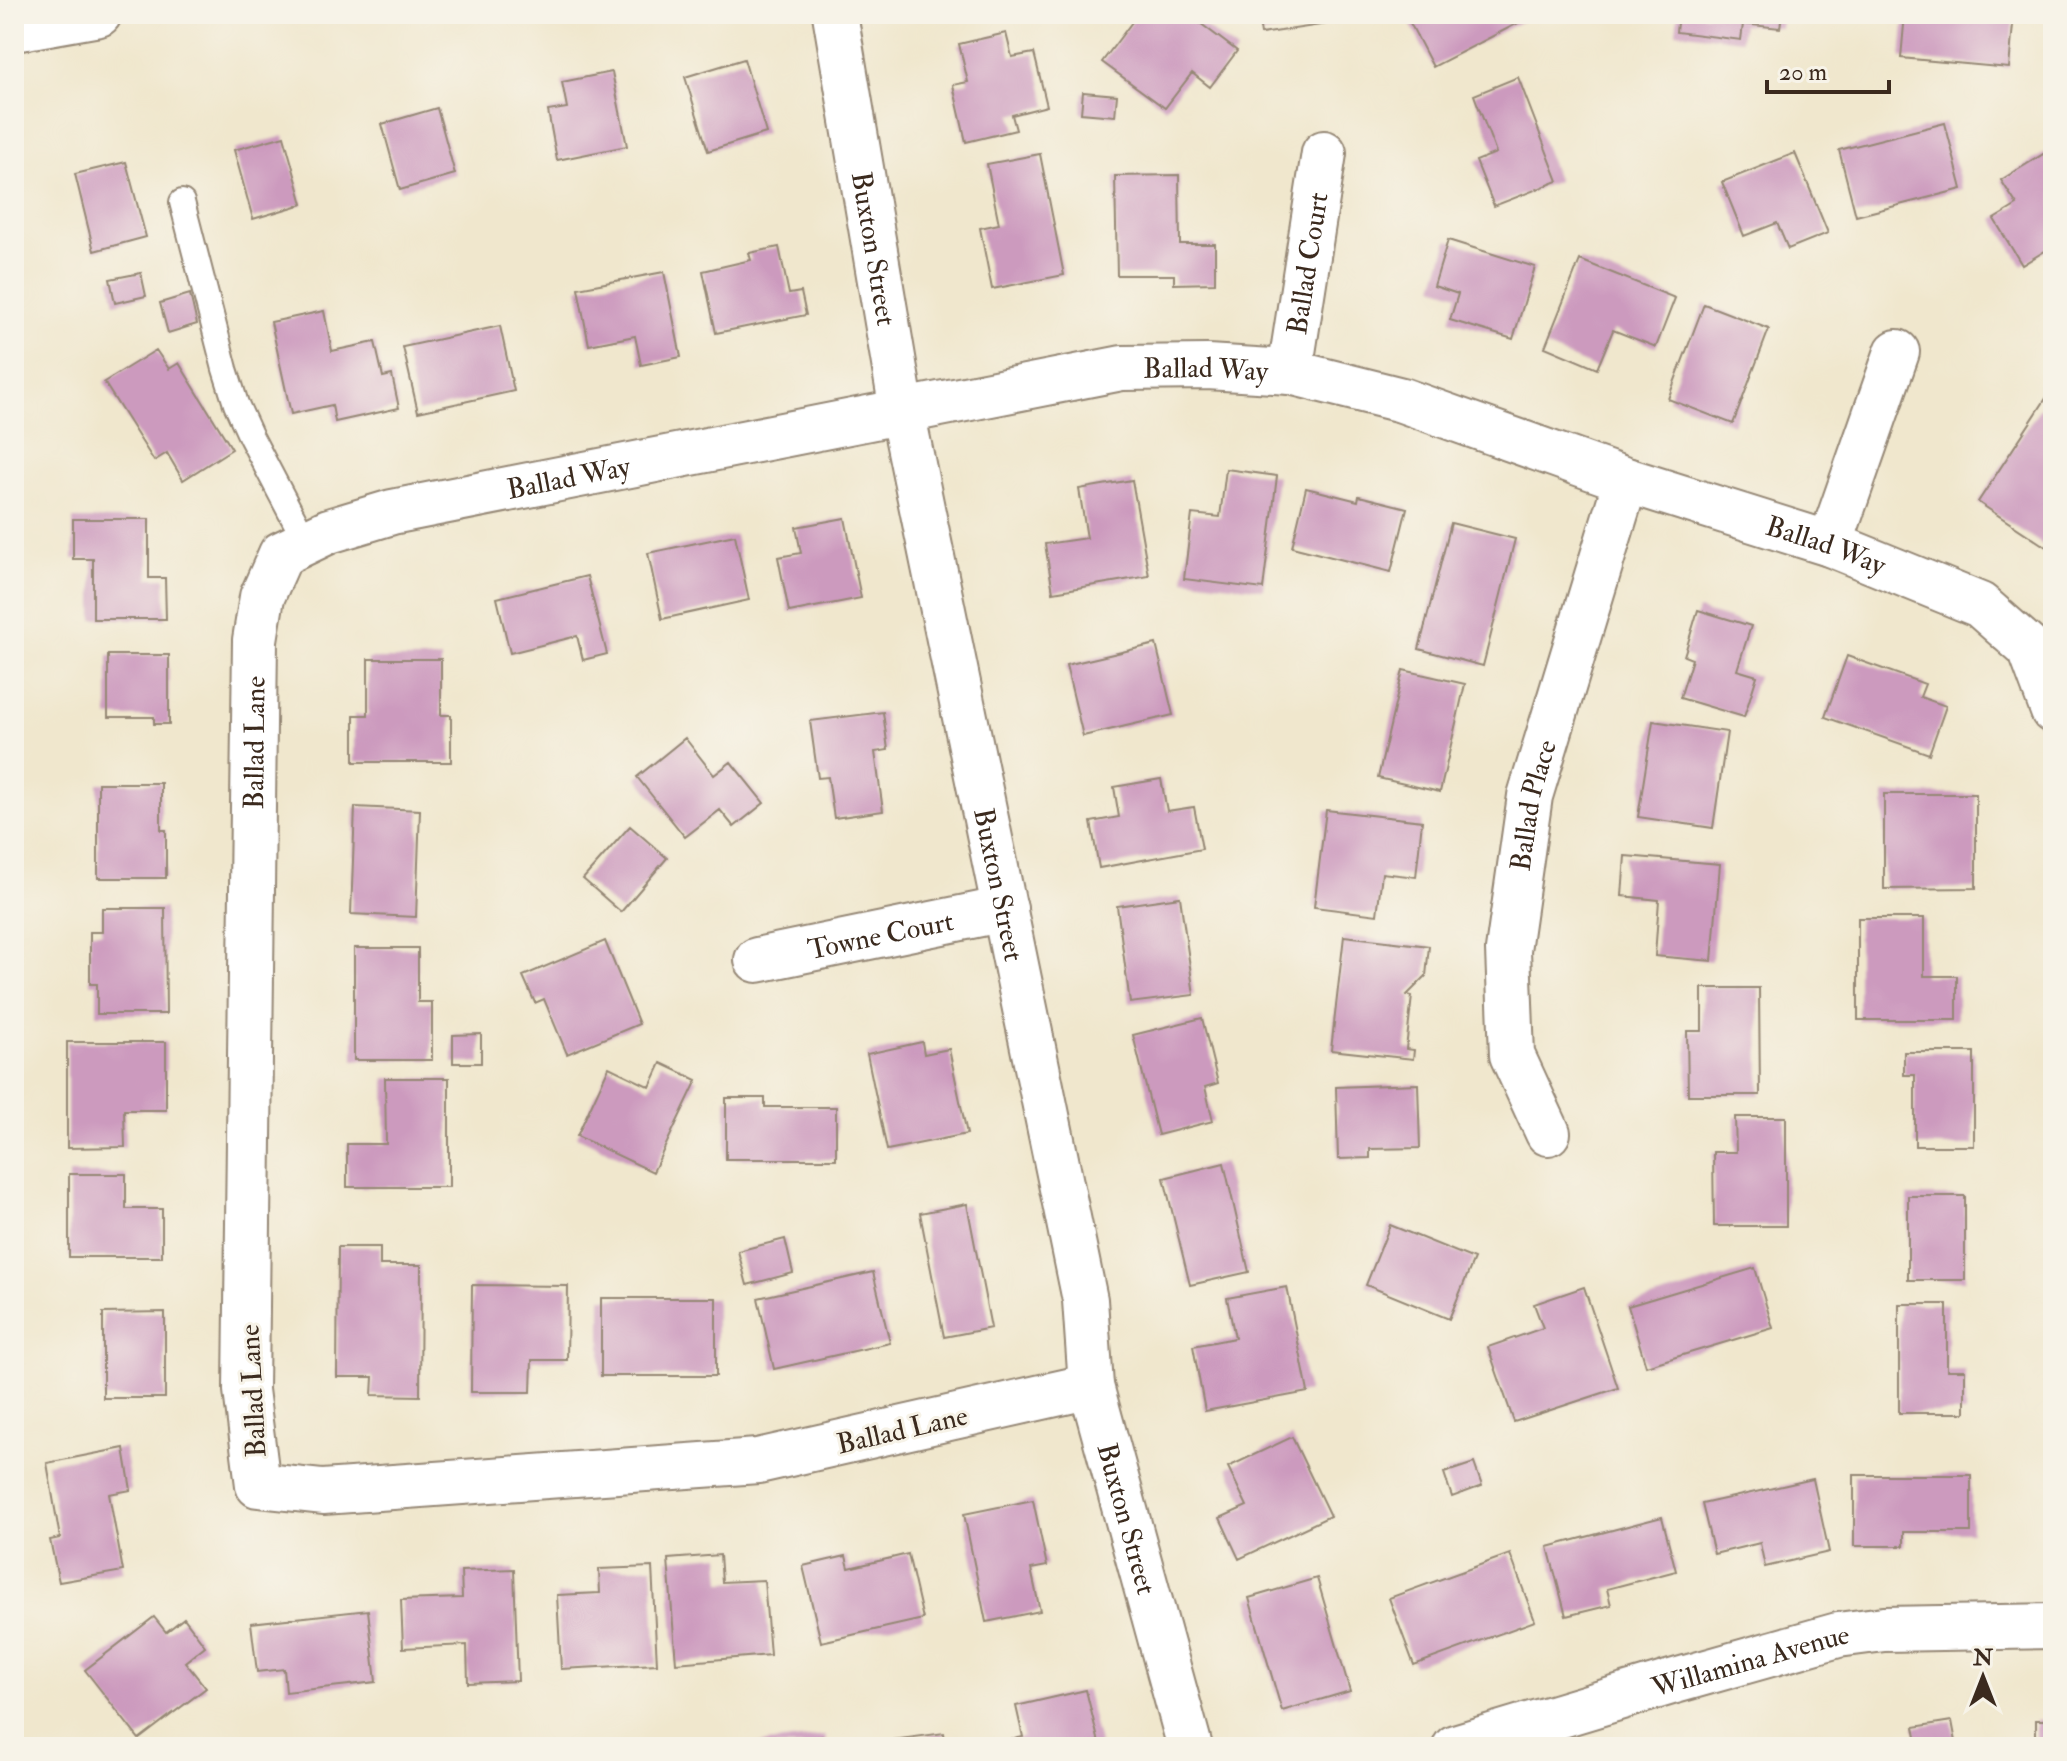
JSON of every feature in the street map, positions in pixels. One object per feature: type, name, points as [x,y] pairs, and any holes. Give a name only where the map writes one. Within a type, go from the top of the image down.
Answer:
[{"type":"street","points":[[14,29],[99,14]]},
{"type":"street","name":"Buxton Street","points":[[835,14],[902,411],[1085,1300],[1091,1386],[1190,1747]]},
{"type":"street","name":"Ballad Court","points":[[1290,372],[1324,153]]},
{"type":"street","points":[[1830,544],[1897,352]]},
{"type":"street","name":"Ballad Way","points":[[293,548],[329,531],[392,512],[1122,368],[1207,367],[1290,372],[1402,400],[1626,480],[1830,544],[1980,605],[2030,649],[2053,711]]},
{"type":"street","name":"Ballad Place","points":[[1548,1133],[1512,1055],[1508,950],[1530,796],[1626,480]]},
{"type":"street","name":"Ballad Lane","points":[[293,548],[262,597],[255,640],[246,1390],[258,1485],[323,1492],[758,1461],[1091,1386]]},
{"type":"street","name":"Towne Court","points":[[757,960],[1005,909]]},
{"type":"street","name":"Willamina Avenue","points":[[1455,1747],[1838,1635],[1884,1629],[2053,1626]]},
{"type":"lane","points":[[182,202],[236,404],[293,548]]},
{"type":"building","points":[[1121,14],[1188,14],[1237,51],[1210,87],[1192,73],[1165,108],[1102,62],[1132,22]]},
{"type":"building","points":[[1258,14],[1354,14],[1354,20],[1261,34]]},
{"type":"building","points":[[1421,14],[1524,14],[1526,19],[1433,67],[1409,21]]},
{"type":"building","points":[[1678,14],[1782,14],[1780,28],[1743,24],[1741,40],[1676,32]]},
{"type":"building","points":[[1905,14],[2014,14],[2009,68],[1901,58]]},
{"type":"building","points":[[1006,33],[1012,57],[1034,53],[1047,106],[1012,115],[1016,130],[966,142],[953,85],[968,82],[959,44]]},
{"type":"building","points":[[744,59],[766,133],[708,151],[685,77]]},
{"type":"building","points":[[612,72],[627,146],[557,160],[548,111],[567,108],[562,82]]},
{"type":"building","points":[[1518,77],[1558,181],[1494,206],[1476,161],[1496,153],[1474,95]]},
{"type":"building","points":[[1083,92],[1117,95],[1115,116],[1081,113]]},
{"type":"building","points":[[437,108],[455,174],[400,190],[382,124]]},
{"type":"building","points":[[1945,123],[1962,189],[1856,216],[1839,150]]},
{"type":"building","points":[[284,136],[303,204],[253,219],[234,150]]},
{"type":"building","points":[[2053,148],[2053,246],[2022,265],[1994,219],[2017,205],[2001,180]]},
{"type":"building","points":[[1795,153],[1828,233],[1788,249],[1777,223],[1744,236],[1722,182]]},
{"type":"building","points":[[1040,154],[1064,275],[992,289],[980,228],[999,224],[987,164]]},
{"type":"building","points":[[126,162],[146,237],[94,251],[75,174]]},
{"type":"building","points":[[1179,175],[1180,244],[1215,244],[1215,283],[1174,284],[1174,275],[1117,275],[1115,176]]},
{"type":"building","points":[[1448,240],[1535,267],[1513,339],[1450,320],[1458,294],[1434,286]]},
{"type":"building","points":[[779,247],[789,294],[801,292],[806,315],[716,333],[703,271],[751,260],[749,253]]},
{"type":"building","points":[[1580,260],[1675,298],[1656,347],[1613,330],[1597,369],[1545,347]]},
{"type":"building","points":[[664,272],[681,357],[641,365],[635,336],[589,345],[578,288]]},
{"type":"building","points":[[141,273],[146,296],[115,303],[110,279]]},
{"type":"building","points":[[190,294],[197,324],[168,333],[160,303]]},
{"type":"building","points":[[1704,304],[1769,329],[1733,424],[1668,399]]},
{"type":"building","points":[[324,311],[332,351],[375,342],[383,377],[392,375],[399,408],[335,422],[332,405],[291,414],[271,322]]},
{"type":"building","points":[[500,326],[514,391],[418,412],[403,347]]},
{"type":"building","points":[[156,350],[169,369],[179,363],[232,449],[183,480],[167,453],[154,461],[104,382]]},
{"type":"building","points":[[2047,397],[2053,401],[2053,537],[2046,547],[1978,502]]},
{"type":"building","points":[[1226,469],[1277,476],[1263,589],[1184,579],[1192,514],[1220,517]]},
{"type":"building","points":[[1132,480],[1149,576],[1053,592],[1045,544],[1087,538],[1079,489]]},
{"type":"building","points":[[1306,488],[1358,501],[1359,496],[1407,508],[1391,572],[1292,547]]},
{"type":"building","points":[[845,518],[861,598],[789,612],[778,557],[801,553],[796,527]]},
{"type":"building","points":[[73,519],[149,519],[149,578],[165,578],[166,619],[93,619],[93,559],[73,559]]},
{"type":"building","points":[[1451,523],[1515,539],[1483,666],[1419,649]]},
{"type":"building","points":[[735,535],[749,600],[662,619],[648,553]]},
{"type":"building","points":[[587,576],[607,654],[583,660],[577,636],[510,653],[497,598]]},
{"type":"building","points":[[1698,610],[1751,626],[1737,670],[1757,676],[1744,717],[1680,698],[1692,659],[1684,656]]},
{"type":"building","points":[[1156,644],[1173,715],[1083,736],[1066,665]]},
{"type":"building","points":[[108,655],[169,655],[169,724],[154,724],[154,717],[108,717]]},
{"type":"building","points":[[1847,656],[1925,684],[1920,697],[1946,706],[1929,754],[1825,717]]},
{"type":"building","points":[[368,659],[441,659],[441,715],[451,715],[451,762],[354,762],[354,715],[368,715]]},
{"type":"building","points":[[1403,670],[1465,684],[1440,792],[1378,778]]},
{"type":"building","points":[[883,712],[888,750],[875,752],[883,811],[834,818],[828,777],[818,778],[810,721]]},
{"type":"building","points":[[1653,721],[1727,732],[1713,828],[1638,817]]},
{"type":"building","points":[[685,738],[714,775],[731,762],[764,803],[734,827],[720,810],[685,837],[637,777]]},
{"type":"building","points":[[1161,779],[1167,811],[1194,807],[1202,849],[1099,868],[1091,822],[1119,817],[1114,787]]},
{"type":"building","points":[[98,783],[161,783],[161,830],[166,830],[166,878],[98,878]]},
{"type":"building","points":[[1884,794],[1976,794],[1976,888],[1884,889]]},
{"type":"building","points":[[355,807],[420,810],[416,917],[351,914]]},
{"type":"building","points":[[1326,810],[1422,821],[1416,877],[1382,873],[1377,915],[1314,907]]},
{"type":"building","points":[[630,826],[667,858],[621,912],[583,879]]},
{"type":"building","points":[[1625,856],[1720,864],[1712,961],[1655,956],[1659,900],[1622,896]]},
{"type":"building","points":[[1180,897],[1194,995],[1130,1003],[1117,906]]},
{"type":"building","points":[[102,908],[165,908],[166,1014],[97,1014],[97,984],[90,984],[90,932],[102,932]]},
{"type":"building","points":[[1858,918],[1924,918],[1924,976],[1957,976],[1957,1020],[1858,1020]]},
{"type":"building","points":[[1344,936],[1429,946],[1426,976],[1407,995],[1412,996],[1406,1049],[1414,1050],[1413,1059],[1331,1050]]},
{"type":"building","points":[[605,941],[639,1024],[567,1054],[544,999],[535,1003],[523,976]]},
{"type":"building","points":[[354,948],[418,948],[418,1002],[432,1002],[432,1060],[354,1060]]},
{"type":"building","points":[[1702,988],[1759,988],[1760,1095],[1688,1095],[1687,1031],[1702,1031]]},
{"type":"building","points":[[1202,1018],[1218,1083],[1205,1087],[1213,1121],[1158,1135],[1133,1035]]},
{"type":"building","points":[[481,1034],[481,1063],[453,1063],[453,1035]]},
{"type":"building","points":[[67,1042],[166,1042],[166,1110],[124,1110],[125,1147],[67,1148]]},
{"type":"building","points":[[922,1042],[924,1054],[949,1049],[967,1134],[887,1150],[867,1054]]},
{"type":"building","points":[[1904,1052],[1974,1052],[1974,1146],[1915,1146],[1915,1075],[1904,1075]]},
{"type":"building","points":[[661,1063],[697,1080],[653,1172],[577,1136],[609,1067],[650,1087]]},
{"type":"building","points":[[385,1078],[449,1078],[449,1187],[347,1187],[347,1144],[386,1144]]},
{"type":"building","points":[[1418,1084],[1420,1148],[1370,1149],[1370,1158],[1338,1159],[1336,1087]]},
{"type":"building","points":[[726,1098],[765,1098],[765,1107],[836,1107],[836,1159],[726,1159]]},
{"type":"building","points":[[1735,1117],[1786,1117],[1786,1226],[1714,1226],[1713,1152],[1736,1152]]},
{"type":"building","points":[[1224,1163],[1249,1272],[1190,1285],[1164,1178]]},
{"type":"building","points":[[69,1174],[126,1174],[126,1209],[162,1209],[162,1257],[69,1257]]},
{"type":"building","points":[[1908,1196],[1965,1196],[1965,1280],[1908,1280]]},
{"type":"building","points":[[967,1204],[991,1328],[944,1337],[920,1213]]},
{"type":"building","points":[[1390,1225],[1474,1259],[1449,1319],[1366,1285]]},
{"type":"building","points":[[785,1239],[793,1273],[747,1285],[738,1251]]},
{"type":"building","points":[[338,1247],[380,1247],[380,1265],[421,1265],[420,1396],[372,1395],[373,1377],[337,1377]]},
{"type":"building","points":[[1755,1268],[1773,1328],[1646,1366],[1628,1306]]},
{"type":"building","points":[[873,1272],[890,1343],[774,1369],[758,1298]]},
{"type":"building","points":[[472,1285],[568,1286],[567,1360],[532,1360],[531,1392],[471,1392]]},
{"type":"building","points":[[1287,1287],[1308,1392],[1205,1411],[1193,1346],[1235,1338],[1227,1298]]},
{"type":"building","points":[[1584,1287],[1618,1388],[1514,1422],[1488,1347],[1543,1328],[1534,1304]]},
{"type":"building","points":[[601,1298],[716,1298],[716,1376],[601,1376]]},
{"type":"building","points":[[1899,1304],[1947,1304],[1947,1370],[1965,1370],[1965,1413],[1899,1413]]},
{"type":"building","points":[[165,1312],[165,1398],[103,1398],[103,1313]]},
{"type":"building","points":[[1292,1437],[1330,1516],[1239,1559],[1220,1518],[1247,1506],[1228,1467]]},
{"type":"building","points":[[124,1448],[131,1490],[109,1494],[123,1571],[59,1582],[50,1540],[60,1538],[47,1463]]},
{"type":"building","points":[[1474,1463],[1482,1486],[1452,1497],[1444,1473]]},
{"type":"building","points":[[1854,1475],[1971,1475],[1971,1532],[1904,1532],[1904,1546],[1854,1546]]},
{"type":"building","points":[[1813,1479],[1829,1552],[1765,1567],[1760,1543],[1714,1554],[1702,1504]]},
{"type":"building","points":[[1033,1500],[1047,1566],[1031,1569],[1040,1611],[986,1622],[964,1514]]},
{"type":"building","points":[[1662,1517],[1676,1571],[1607,1589],[1611,1605],[1566,1616],[1548,1547]]},
{"type":"building","points":[[908,1554],[923,1619],[821,1642],[803,1566],[846,1556],[849,1568]]},
{"type":"building","points":[[1510,1554],[1535,1621],[1414,1665],[1389,1598]]},
{"type":"building","points":[[720,1555],[722,1582],[764,1580],[770,1655],[676,1663],[668,1559]]},
{"type":"building","points":[[652,1567],[657,1664],[561,1669],[557,1595],[600,1593],[599,1569]]},
{"type":"building","points":[[514,1569],[518,1681],[468,1683],[467,1645],[403,1648],[401,1600],[462,1598],[461,1571]]},
{"type":"building","points":[[1317,1578],[1350,1691],[1282,1711],[1249,1598]]},
{"type":"building","points":[[368,1610],[376,1682],[286,1692],[284,1669],[257,1672],[251,1623]]},
{"type":"building","points":[[154,1617],[166,1632],[184,1618],[205,1646],[185,1662],[206,1688],[139,1739],[85,1670]]},
{"type":"building","points":[[1086,1690],[1100,1747],[1002,1747],[1001,1742],[1023,1737],[1016,1706]]},
{"type":"building","points":[[2036,1720],[2053,1720],[2053,1747],[2036,1747]]},
{"type":"building","points":[[1952,1721],[1957,1747],[1918,1747],[1914,1727]]},
{"type":"building","points":[[944,1733],[946,1747],[862,1747],[862,1744]]},
{"type":"building","points":[[825,1736],[827,1747],[751,1747],[751,1745]]}]
